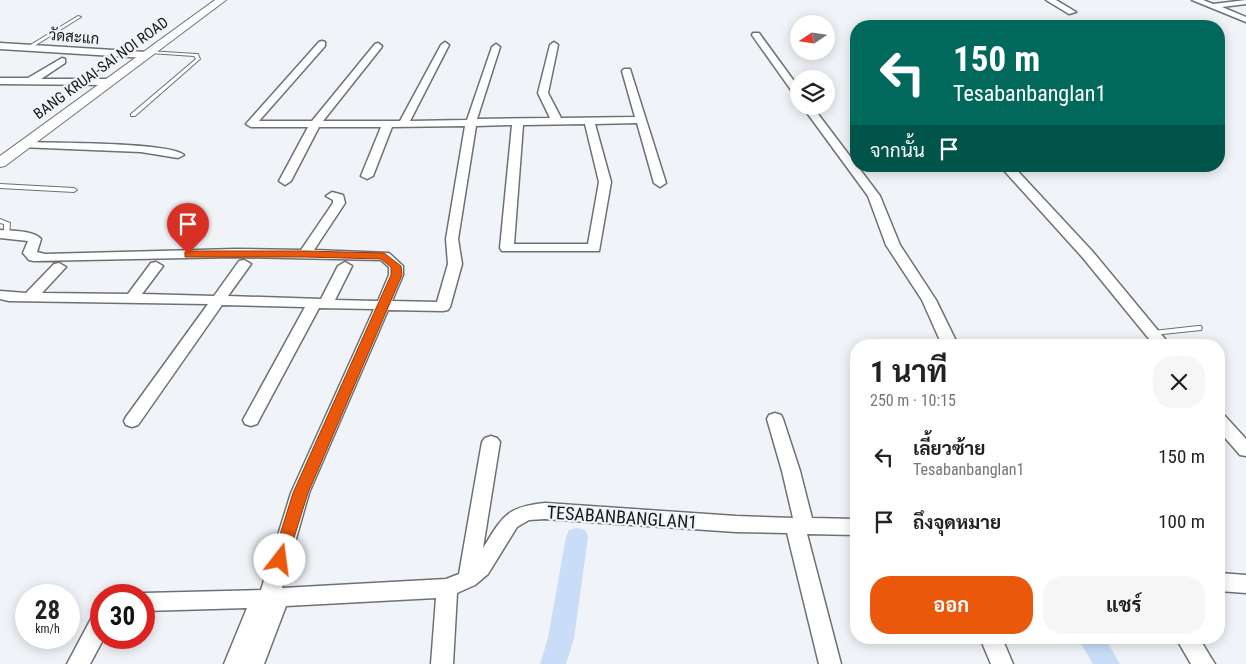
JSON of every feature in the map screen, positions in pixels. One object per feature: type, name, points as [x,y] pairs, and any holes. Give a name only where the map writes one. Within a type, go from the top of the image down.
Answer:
[{"type":"street","name":"BANG KRUAI-SAI NOI ROAD","points":[[0,163],[221,0]]},
{"type":"street","points":[[1050,0],[1072,12]]},
{"type":"street","points":[[1196,0],[1246,20]]},
{"type":"street","points":[[1241,0],[1246,2]]},
{"type":"street","points":[[1214,7],[1246,2]]},
{"type":"street","points":[[756,35],[790,82]]},
{"type":"street","points":[[322,44],[251,124],[403,124],[642,120]]},
{"type":"street","points":[[403,124],[445,45]]},
{"type":"street","points":[[554,45],[543,93],[557,121]]},
{"type":"street","name":"วัดสะแก","points":[[0,46],[148,53]]},
{"type":"street","points":[[285,181],[315,124],[378,46]]},
{"type":"street","points":[[0,295],[29,298],[132,298],[217,302],[443,307],[454,264],[452,239],[471,123],[496,47]]},
{"type":"street","points":[[30,81],[62,61]]},
{"type":"street","points":[[627,70],[660,183]]},
{"type":"street","points":[[0,81],[109,82]]},
{"type":"street","points":[[814,115],[850,164]]},
{"type":"street","points":[[518,122],[507,248],[594,248],[605,182],[589,120]]},
{"type":"street","points":[[367,176],[388,124]]},
{"type":"street","points":[[24,145],[127,148],[178,155]]},
{"type":"street","points":[[856,172],[874,196],[893,245],[929,300],[947,339]]},
{"type":"street","points":[[1012,172],[1088,255],[1158,339]]},
{"type":"street","points":[[305,254],[339,203],[339,198],[332,196]]},
{"type":"street","points":[[3,235],[34,239],[30,253],[34,257],[45,258],[206,254],[240,259],[305,254],[384,256],[396,266],[396,275],[300,493],[290,523],[253,664]]},
{"type":"street","points":[[132,421],[217,302],[240,259]]},
{"type":"street","points":[[132,298],[156,266]]},
{"type":"street","points":[[251,420],[319,304],[345,266]]},
{"type":"street","points":[[29,298],[59,267]]},
{"type":"street","points":[[775,419],[791,472],[800,526],[830,664]]},
{"type":"street","points":[[1225,427],[1246,450]]},
{"type":"street","points":[[468,579],[491,442]]},
{"type":"street","name":"TESABANBANGLAN1","points":[[155,602],[270,598],[447,588],[468,579],[485,562],[510,522],[525,513],[545,511],[594,513],[736,524],[850,527]]},
{"type":"street","points":[[1225,582],[1246,584]]},
{"type":"street","points":[[442,664],[447,588]]},
{"type":"street","points":[[235,664],[270,598]]},
{"type":"street","points":[[78,664],[90,642]]},
{"type":"street","points":[[994,644],[1002,664]]},
{"type":"street","points":[[1191,644],[1204,664]]},
{"type":"lane","points":[[29,47],[79,17]]},
{"type":"lane","points":[[134,115],[198,59],[196,55],[148,53]]},
{"type":"lane","points":[[0,186],[74,190]]},
{"type":"lane","points":[[0,221],[7,223],[3,235]]},
{"type":"lane","points":[[1153,333],[1198,328]]},
{"type":"waterway","points":[[553,664],[561,638],[577,537]]},
{"type":"waterway","points":[[1095,644],[1107,664]]},
{"type":"route","points":[[188,254],[384,256],[396,266],[396,275],[300,493],[280,560]]}]
